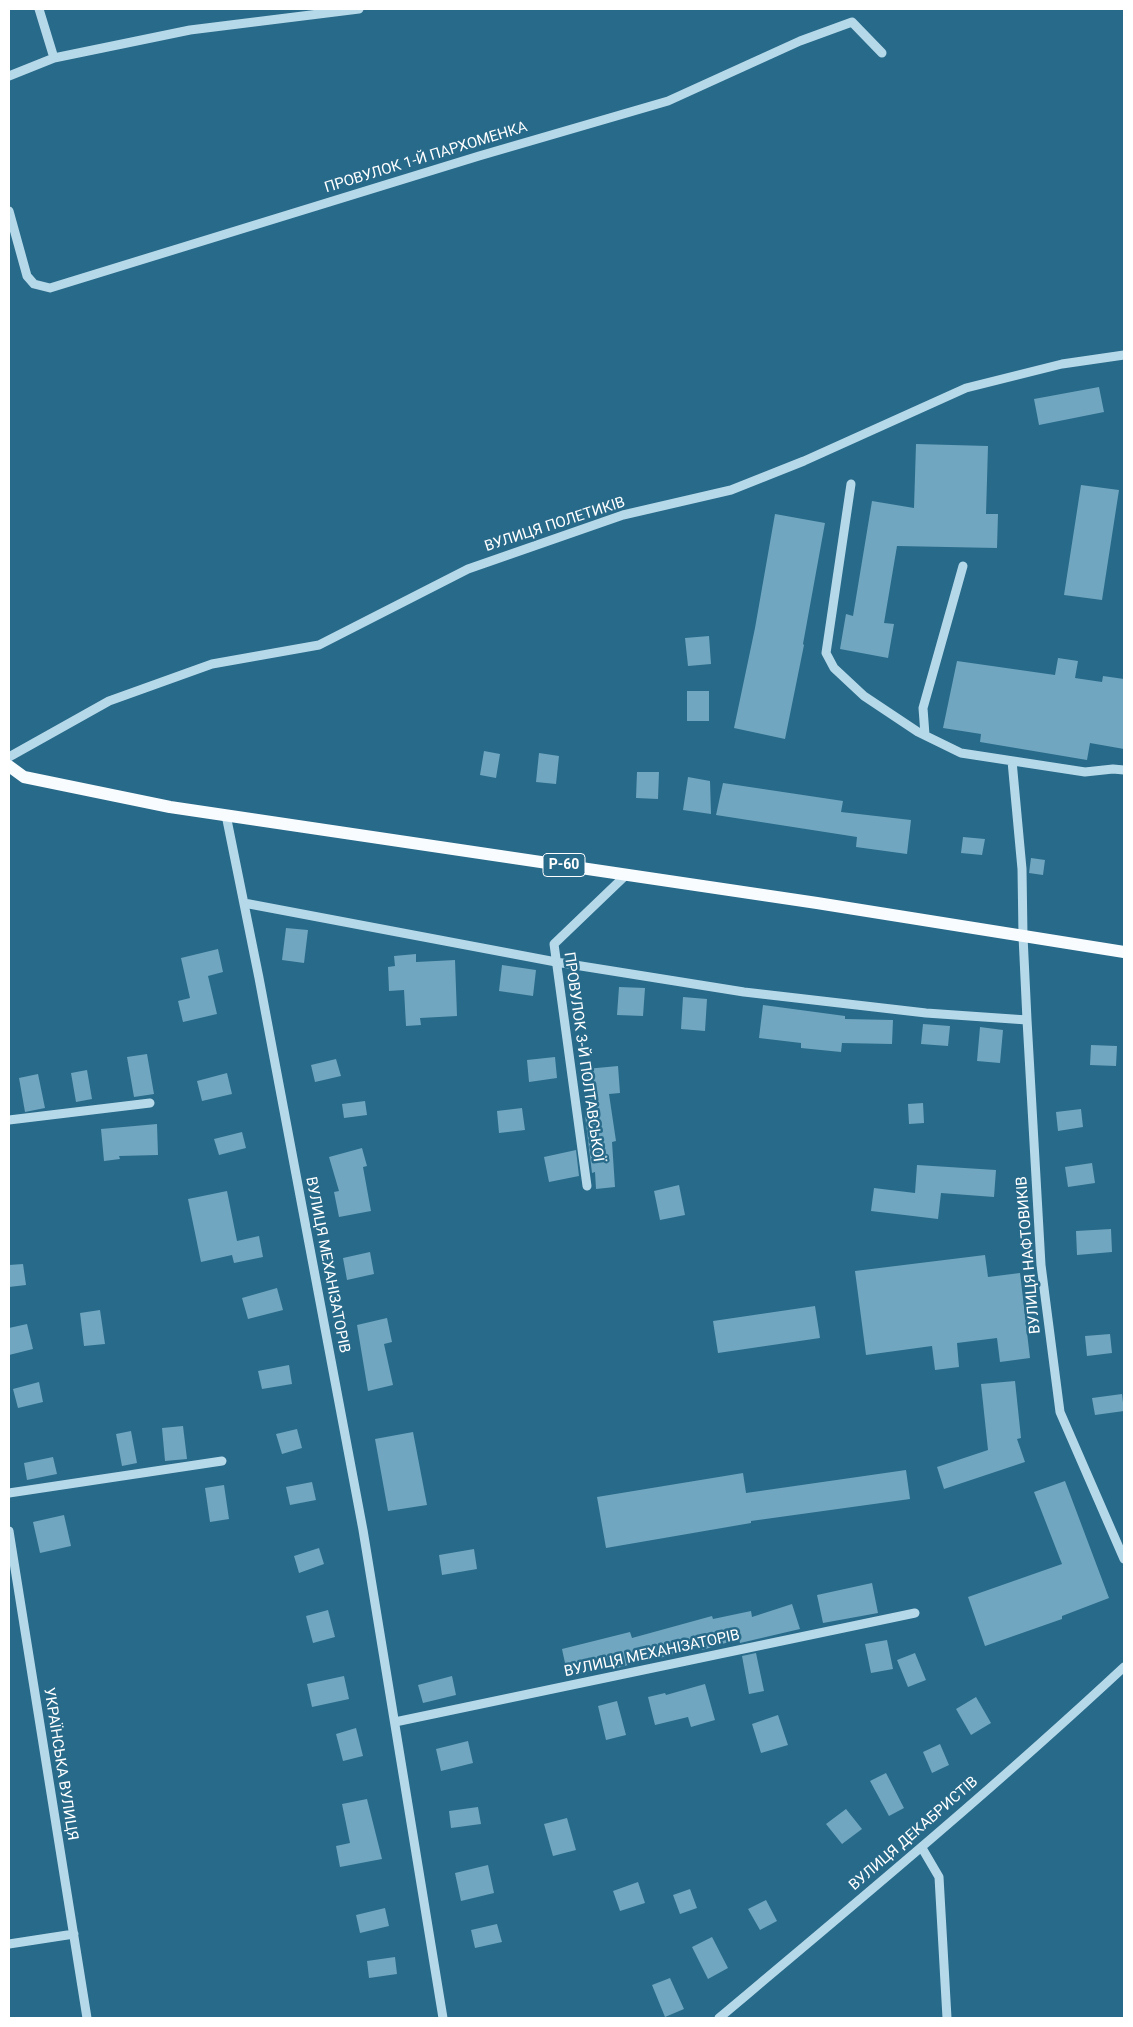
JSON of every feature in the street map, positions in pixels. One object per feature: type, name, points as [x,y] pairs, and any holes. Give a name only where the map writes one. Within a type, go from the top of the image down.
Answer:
[{"type":"main road","name":"Р-60","points":[[9,766],[24,777],[170,807],[627,874],[1124,952]]},
{"type":"main road","points":[[9,774],[24,777]]},
{"type":"street","points":[[39,9],[54,58]]},
{"type":"street","points":[[9,76],[54,58],[190,30],[359,9]]},
{"type":"street","name":"ПРОВУЛОК 1-Й ПАРХОМЕНКА","points":[[9,211],[27,276],[34,284],[50,288],[479,156],[668,101],[800,41],[852,22],[882,53]]},
{"type":"street","name":"ВУЛИЦЯ ПОЛЕТИКІВ","points":[[9,757],[109,701],[212,664],[319,645],[468,569],[623,515],[731,490],[804,461],[966,388],[1062,364],[1124,355]]},
{"type":"street","points":[[851,484],[826,653],[834,668],[864,696],[925,735],[961,753],[1085,772],[1113,768],[1124,770]]},
{"type":"street","points":[[925,735],[924,708],[963,566]]},
{"type":"street","name":"ВУЛИЦЯ НАФТОВИКІВ","points":[[1012,761],[1022,869],[1027,1020],[1041,1265],[1060,1412],[1124,1559]]},
{"type":"street","name":"ВУЛИЦЯ МЕХАНІЗАТОРІВ","points":[[226,814],[363,1530],[443,2018]]},
{"type":"street","name":"ПРОВУЛОК 3-Й ПОЛТАВСЬКОЇ","points":[[587,1186],[554,944],[627,874]]},
{"type":"street","points":[[244,904],[556,962],[744,992],[926,1013],[1027,1020]]},
{"type":"street","points":[[9,1120],[150,1102]]},
{"type":"street","points":[[9,1493],[222,1461]]},
{"type":"street","name":"УКРАЇНСЬКА ВУЛИЦЯ","points":[[9,1531],[87,2018]]},
{"type":"street","points":[[9,1600],[20,1598]]},
{"type":"street","name":"ВУЛИЦЯ МЕХАНІЗАТОРІВ","points":[[394,1722],[915,1613]]},
{"type":"street","name":"ВУЛИЦЯ ДЕКАБРИСТІВ","points":[[719,2018],[922,1848],[1124,1668]]},
{"type":"street","points":[[922,1848],[939,1877],[947,2018]]},
{"type":"street","points":[[9,1944],[74,1934]]},
{"type":"building","points":[[1099,387],[1104,412],[1039,425],[1034,399]]},
{"type":"building","points":[[916,444],[988,446],[986,514],[998,514],[997,548],[897,546],[884,623],[894,624],[888,658],[840,649],[846,614],[853,616],[872,501],[914,508]]},
{"type":"building","points":[[1081,485],[1119,490],[1102,600],[1064,595]]},
{"type":"building","points":[[775,514],[825,523],[804,645],[785,739],[734,728],[755,628]]},
{"type":"building","points":[[709,636],[711,664],[688,666],[685,638]]},
{"type":"building","points":[[1058,658],[1078,661],[1075,678],[1102,682],[1103,676],[1124,679],[1124,749],[1090,743],[1087,760],[980,742],[981,734],[943,728],[957,661],[1055,675]]},
{"type":"building","points":[[687,691],[709,691],[709,721],[687,721]]},
{"type":"building","points":[[484,751],[500,754],[496,778],[480,775]]},
{"type":"building","points":[[539,753],[559,756],[556,784],[536,782]]},
{"type":"building","points":[[637,772],[659,772],[658,799],[636,798]]},
{"type":"building","points":[[688,777],[710,781],[711,814],[683,810]]},
{"type":"building","points":[[723,783],[843,801],[841,812],[911,820],[907,854],[856,847],[857,837],[716,815]]},
{"type":"building","points":[[963,837],[985,839],[982,855],[961,853]]},
{"type":"building","points":[[1031,858],[1045,860],[1043,875],[1029,873]]},
{"type":"building","points":[[286,928],[308,930],[304,963],[282,960]]},
{"type":"building","points":[[218,949],[223,972],[208,976],[217,1014],[183,1022],[178,1001],[190,998],[181,958]]},
{"type":"building","points":[[416,954],[416,962],[455,960],[457,1016],[420,1018],[421,1025],[406,1026],[404,990],[389,991],[388,967],[395,966],[394,956]]},
{"type":"building","points":[[502,965],[536,970],[533,996],[499,991]]},
{"type":"building","points":[[619,987],[645,988],[643,1016],[617,1015]]},
{"type":"building","points":[[683,997],[707,999],[705,1031],[681,1029]]},
{"type":"building","points":[[763,1005],[845,1016],[845,1019],[893,1020],[892,1044],[842,1043],[841,1052],[801,1048],[801,1043],[759,1038]]},
{"type":"building","points":[[923,1024],[950,1026],[948,1046],[921,1044]]},
{"type":"building","points":[[980,1027],[1003,1030],[1000,1063],[977,1061]]},
{"type":"building","points":[[1091,1045],[1117,1046],[1116,1066],[1090,1065]]},
{"type":"building","points":[[147,1054],[154,1094],[134,1097],[127,1057]]},
{"type":"building","points":[[555,1057],[557,1078],[529,1082],[527,1060]]},
{"type":"building","points":[[336,1059],[341,1076],[315,1082],[311,1065]]},
{"type":"building","points":[[618,1066],[620,1093],[609,1094],[616,1141],[612,1142],[615,1187],[596,1189],[595,1172],[592,1173],[585,1115],[590,1114],[586,1069]]},
{"type":"building","points":[[87,1070],[92,1099],[76,1102],[71,1073]]},
{"type":"building","points":[[227,1073],[232,1094],[202,1101],[197,1081]]},
{"type":"building","points":[[38,1074],[45,1108],[25,1112],[19,1078]]},
{"type":"building","points":[[365,1101],[367,1115],[344,1118],[342,1104]]},
{"type":"building","points":[[923,1103],[924,1123],[909,1124],[908,1104]]},
{"type":"building","points":[[522,1108],[525,1130],[499,1133],[497,1111]]},
{"type":"building","points":[[1081,1109],[1083,1127],[1058,1131],[1056,1112]]},
{"type":"building","points":[[157,1124],[158,1155],[119,1156],[120,1159],[104,1161],[101,1129]]},
{"type":"building","points":[[242,1132],[246,1148],[219,1155],[214,1139]]},
{"type":"building","points":[[362,1148],[367,1166],[363,1167],[371,1211],[339,1217],[334,1192],[339,1191],[329,1157]]},
{"type":"building","points":[[576,1150],[579,1176],[549,1182],[544,1157]]},
{"type":"building","points":[[1092,1163],[1095,1183],[1068,1187],[1065,1167]]},
{"type":"building","points":[[917,1165],[996,1170],[994,1197],[941,1193],[938,1219],[871,1211],[874,1188],[915,1193]]},
{"type":"building","points":[[679,1185],[685,1215],[660,1220],[654,1191]]},
{"type":"building","points":[[227,1191],[237,1241],[259,1236],[263,1257],[234,1263],[232,1255],[201,1262],[188,1199]]},
{"type":"building","points":[[1111,1229],[1112,1252],[1077,1255],[1076,1231]]},
{"type":"building","points":[[370,1252],[374,1274],[347,1280],[343,1258]]},
{"type":"building","points":[[985,1255],[988,1277],[1020,1273],[1030,1358],[1000,1362],[997,1338],[957,1343],[959,1367],[935,1370],[932,1346],[866,1355],[855,1271]]},
{"type":"building","points":[[23,1264],[26,1285],[9,1287],[9,1265]]},
{"type":"building","points":[[277,1288],[283,1310],[248,1319],[242,1298]]},
{"type":"building","points":[[815,1306],[820,1338],[718,1353],[713,1321]]},
{"type":"building","points":[[100,1310],[105,1344],[84,1346],[80,1313]]},
{"type":"building","points":[[387,1318],[392,1342],[384,1344],[393,1385],[368,1391],[357,1325]]},
{"type":"building","points":[[27,1324],[33,1349],[9,1355],[9,1328]]},
{"type":"building","points":[[1110,1334],[1112,1353],[1087,1356],[1085,1336]]},
{"type":"building","points":[[289,1365],[292,1384],[262,1389],[258,1371]]},
{"type":"building","points":[[1015,1381],[1021,1438],[1017,1439],[1025,1462],[944,1489],[937,1467],[988,1450],[981,1384]]},
{"type":"building","points":[[39,1382],[43,1402],[18,1408],[13,1389]]},
{"type":"building","points":[[1122,1394],[1124,1411],[1095,1415],[1092,1398]]},
{"type":"building","points":[[183,1426],[187,1459],[165,1461],[162,1428]]},
{"type":"building","points":[[297,1429],[302,1448],[282,1454],[276,1434]]},
{"type":"building","points":[[131,1431],[137,1463],[122,1466],[116,1434]]},
{"type":"building","points":[[413,1432],[427,1505],[388,1511],[375,1439]]},
{"type":"building","points":[[53,1457],[57,1474],[27,1480],[24,1463]]},
{"type":"building","points":[[906,1470],[910,1499],[751,1521],[751,1523],[606,1548],[597,1497],[743,1473],[746,1493]]},
{"type":"building","points":[[1065,1481],[1109,1598],[1062,1616],[1062,1619],[985,1646],[968,1597],[1062,1564],[1034,1492]]},
{"type":"building","points":[[312,1482],[316,1500],[290,1505],[286,1487]]},
{"type":"building","points":[[224,1485],[229,1519],[210,1522],[205,1488]]},
{"type":"building","points":[[64,1515],[71,1546],[40,1553],[33,1522]]},
{"type":"building","points":[[319,1548],[324,1564],[299,1573],[294,1556]]},
{"type":"building","points":[[474,1549],[477,1569],[442,1575],[439,1555]]},
{"type":"building","points":[[872,1583],[878,1613],[823,1623],[817,1595]]},
{"type":"building","points":[[792,1604],[800,1629],[740,1643],[739,1639],[702,1650],[701,1646],[614,1669],[613,1666],[568,1677],[562,1649],[630,1632],[632,1638],[712,1616],[713,1619],[751,1611],[752,1617]]},
{"type":"building","points":[[328,1610],[335,1637],[313,1643],[306,1616]]},
{"type":"building","points":[[887,1640],[893,1669],[871,1673],[865,1644]]},
{"type":"building","points":[[756,1653],[764,1691],[749,1694],[742,1656]]},
{"type":"building","points":[[915,1653],[926,1680],[908,1687],[897,1660]]},
{"type":"building","points":[[344,1676],[349,1699],[312,1707],[307,1684]]},
{"type":"building","points":[[452,1676],[456,1695],[423,1703],[418,1685]]},
{"type":"building","points":[[705,1684],[715,1720],[691,1727],[688,1717],[655,1725],[648,1697],[665,1693],[666,1695]]},
{"type":"building","points":[[976,1697],[991,1723],[971,1735],[956,1709]]},
{"type":"building","points":[[617,1701],[626,1735],[606,1740],[598,1706]]},
{"type":"building","points":[[778,1715],[788,1745],[761,1753],[752,1724]]},
{"type":"building","points":[[356,1728],[363,1756],[343,1761],[336,1734]]},
{"type":"building","points":[[468,1741],[473,1763],[441,1771],[436,1749]]},
{"type":"building","points":[[940,1744],[949,1765],[932,1773],[923,1752]]},
{"type":"building","points":[[886,1773],[904,1808],[889,1816],[870,1781]]},
{"type":"building","points":[[367,1799],[382,1859],[340,1867],[336,1846],[350,1843],[342,1804]]},
{"type":"building","points":[[478,1807],[481,1824],[451,1828],[449,1811]]},
{"type":"building","points":[[846,1809],[862,1829],[842,1844],[826,1824]]},
{"type":"building","points":[[567,1818],[576,1850],[553,1856],[544,1824]]},
{"type":"building","points":[[488,1865],[494,1893],[461,1901],[455,1873]]},
{"type":"building","points":[[638,1882],[645,1903],[620,1911],[613,1891]]},
{"type":"building","points":[[690,1889],[697,1908],[680,1914],[673,1895]]},
{"type":"building","points":[[766,1900],[777,1921],[760,1930],[748,1909]]},
{"type":"building","points":[[385,1908],[389,1926],[360,1933],[356,1915]]},
{"type":"building","points":[[497,1924],[502,1942],[475,1948],[471,1930]]},
{"type":"building","points":[[712,1937],[728,1968],[708,1979],[692,1947]]},
{"type":"building","points":[[395,1957],[397,1974],[369,1978],[367,1961]]},
{"type":"building","points":[[670,1978],[684,2009],[665,2017],[652,1985]]}]
